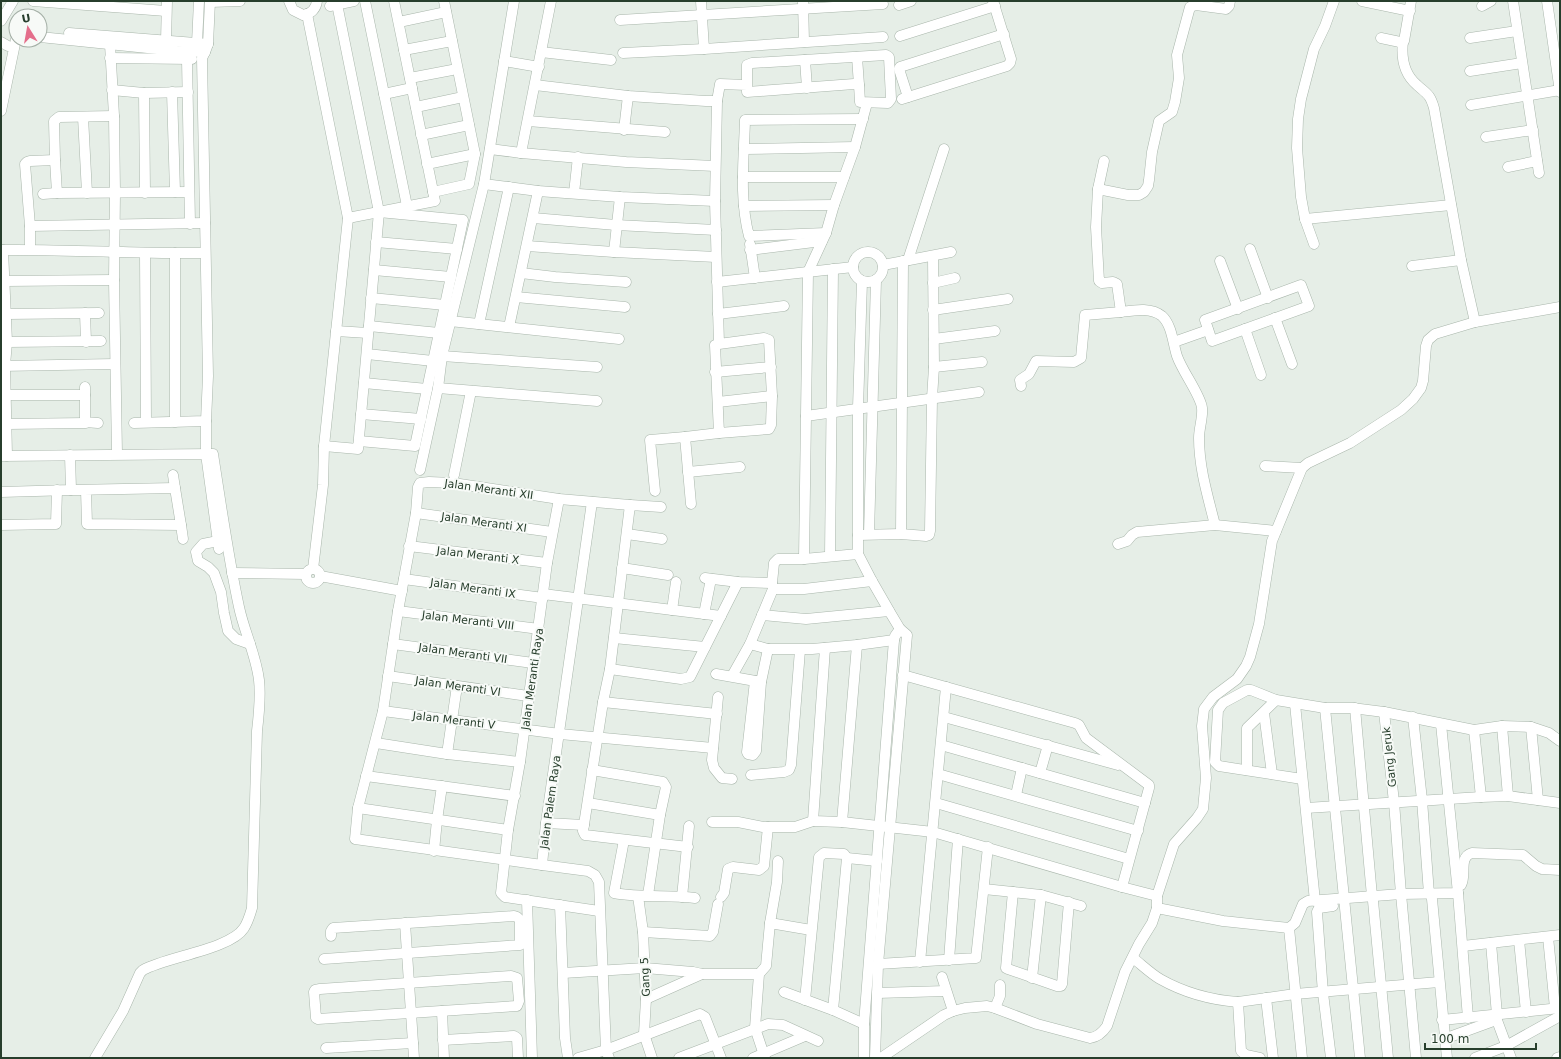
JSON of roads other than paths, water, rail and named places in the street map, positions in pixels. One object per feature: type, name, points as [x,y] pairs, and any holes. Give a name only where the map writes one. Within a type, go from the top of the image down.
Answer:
[{"type":"street","points":[[1,21],[13,1]]},
{"type":"street","points":[[33,1],[166,6],[166,41]]},
{"type":"street","points":[[199,1],[198,43],[205,51]]},
{"type":"street","points":[[206,454],[208,376],[205,252],[205,51],[210,1],[240,1]]},
{"type":"street","points":[[289,1],[291,7],[296,12],[307,14],[313,10],[317,1]]},
{"type":"street","points":[[324,446],[358,449],[379,212],[334,5],[354,1]]},
{"type":"street","points":[[365,1],[406,206]]},
{"type":"street","points":[[348,218],[435,201],[394,1]]},
{"type":"street","points":[[433,192],[469,184],[475,154],[444,1]]},
{"type":"street","points":[[420,470],[438,388],[442,356],[484,184],[514,1]]},
{"type":"street","points":[[521,153],[539,68],[551,1]]},
{"type":"street","points":[[701,1],[704,49]]},
{"type":"street","points":[[899,5],[911,1]]},
{"type":"street","points":[[1098,189],[1128,195],[1139,195],[1146,189],[1149,180],[1154,143],[1159,121],[1172,112],[1175,102],[1179,78],[1177,55],[1190,7],[1196,4],[1226,8],[1229,6],[1230,1]]},
{"type":"street","points":[[1314,244],[1305,219],[1301,197],[1297,148],[1298,119],[1301,99],[1314,49],[1325,26],[1334,1]]},
{"type":"street","points":[[1362,1],[1410,6],[1403,41],[1402,52],[1404,66],[1415,84],[1431,98],[1461,260],[1475,322]]},
{"type":"street","points":[[1513,1],[1539,173]]},
{"type":"street","points":[[1471,106],[1527,95],[1560,91],[1547,1]]},
{"type":"street","points":[[900,36],[994,3],[1004,34],[1011,59],[1007,66],[905,98],[900,67],[1004,34]]},
{"type":"street","points":[[620,20],[803,5],[884,4]]},
{"type":"street","points":[[803,5],[804,42]]},
{"type":"street","points":[[399,22],[446,12]]},
{"type":"street","points":[[307,14],[348,218],[324,446],[323,485],[313,573]]},
{"type":"street","points":[[1470,38],[1517,31]]},
{"type":"street","points":[[48,32],[198,43]]},
{"type":"street","points":[[623,53],[883,37]]},
{"type":"street","points":[[48,38],[177,51],[205,51]]},
{"type":"street","points":[[1381,38],[1400,42],[1403,41]]},
{"type":"street","points":[[404,50],[452,41]]},
{"type":"street","points":[[1,82],[4,44]]},
{"type":"street","points":[[110,44],[114,116],[116,225],[114,280],[117,454]]},
{"type":"street","points":[[1,111],[14,48]]},
{"type":"street","points":[[110,58],[187,58],[205,51]]},
{"type":"street","points":[[541,52],[611,60]]},
{"type":"street","points":[[857,57],[859,85],[860,102],[888,103],[891,99],[889,57],[886,55],[749,64],[747,67],[747,92],[854,84],[859,85]]},
{"type":"street","points":[[187,58],[190,224]]},
{"type":"street","points":[[805,60],[807,88]]},
{"type":"street","points":[[504,61],[539,68]]},
{"type":"street","points":[[1470,71],[1522,63]]},
{"type":"street","points":[[384,94],[411,83],[452,70]]},
{"type":"street","points":[[719,344],[715,201],[717,101],[720,84],[747,85]]},
{"type":"street","points":[[535,85],[628,96],[717,101]]},
{"type":"street","points":[[112,90],[144,93],[188,92]]},
{"type":"street","points":[[172,92],[175,192]]},
{"type":"street","points":[[144,93],[145,193]]},
{"type":"street","points":[[624,130],[628,96]]},
{"type":"street","points":[[416,107],[463,97]]},
{"type":"street","points":[[804,559],[808,272],[824,237],[855,147],[867,103]]},
{"type":"street","points":[[57,193],[54,121],[59,117],[114,116]]},
{"type":"street","points":[[83,117],[87,193]]},
{"type":"street","points":[[755,278],[744,206],[743,177],[745,120],[863,119]]},
{"type":"street","points":[[528,121],[624,130],[666,132]]},
{"type":"street","points":[[421,135],[469,126]]},
{"type":"street","points":[[1486,137],[1533,130]]},
{"type":"street","points":[[744,149],[855,147]]},
{"type":"street","points":[[490,149],[626,162],[715,166]]},
{"type":"street","points":[[901,534],[902,402],[906,261],[944,149]]},
{"type":"street","points":[[427,164],[475,154]]},
{"type":"street","points":[[574,193],[578,157]]},
{"type":"street","points":[[30,250],[26,164],[30,161],[55,160]]},
{"type":"street","points":[[1104,161],[1098,189],[1096,227],[1098,280],[1102,283],[1113,282],[1117,284],[1121,312]]},
{"type":"street","points":[[1508,166],[1537,162]]},
{"type":"street","points":[[743,177],[844,177]]},
{"type":"street","points":[[484,184],[538,191],[620,197],[715,201]]},
{"type":"street","points":[[479,324],[510,187]]},
{"type":"street","points":[[509,327],[538,191]]},
{"type":"street","points":[[43,194],[190,192]]},
{"type":"street","points":[[614,252],[620,197]]},
{"type":"street","points":[[744,206],[834,205]]},
{"type":"street","points":[[1305,219],[1451,206]]},
{"type":"street","points":[[359,441],[415,446],[463,220],[379,212]]},
{"type":"street","points":[[533,218],[616,225],[716,230]]},
{"type":"street","points":[[30,226],[205,223]]},
{"type":"street","points":[[749,236],[824,237]]},
{"type":"street","points":[[750,250],[824,237]]},
{"type":"street","points":[[376,242],[457,249]]},
{"type":"street","points":[[527,246],[716,257]]},
{"type":"street","points":[[1250,249],[1268,298]]},
{"type":"street","points":[[205,252],[145,253],[2,250],[5,281],[7,342],[3,366],[7,424],[4,456],[213,454],[219,545],[203,544],[196,552],[198,561],[214,572],[221,592],[228,631],[236,639],[250,644]]},
{"type":"street","points":[[863,252],[878,254],[883,265],[881,274],[876,280],[869,282],[862,281],[856,276],[853,267],[853,262],[857,256],[863,252]]},
{"type":"street","points":[[883,265],[933,257],[951,252]]},
{"type":"street","points":[[145,253],[146,422]]},
{"type":"street","points":[[175,422],[176,253]]},
{"type":"street","points":[[858,535],[901,534],[926,536],[930,532],[932,398],[934,367],[933,257]]},
{"type":"street","points":[[1412,266],[1461,260]]},
{"type":"street","points":[[1220,261],[1238,308]]},
{"type":"street","points":[[717,282],[853,267]]},
{"type":"street","points":[[830,556],[833,269]]},
{"type":"street","points":[[374,270],[451,277]]},
{"type":"street","points":[[521,272],[555,277],[626,282]]},
{"type":"street","points":[[933,283],[955,278]]},
{"type":"street","points":[[5,281],[114,280]]},
{"type":"street","points":[[869,534],[876,280]]},
{"type":"street","points":[[862,281],[858,554],[872,582],[900,629],[907,635],[884,827],[877,861],[871,1006],[875,1058]]},
{"type":"street","points":[[1301,285],[1309,306],[1212,341],[1205,320],[1238,308],[1301,285]]},
{"type":"street","points":[[516,297],[625,307]]},
{"type":"street","points":[[371,298],[445,305]]},
{"type":"street","points":[[933,310],[1008,299]]},
{"type":"street","points":[[718,314],[784,306]]},
{"type":"street","points":[[881,1058],[944,1015],[953,1011],[975,1006],[995,1008],[1037,1024],[1070,1034],[1092,1038],[1100,1034],[1107,1026],[1120,986],[1139,944],[1152,923],[1157,908],[1157,896],[1174,844],[1203,809],[1206,778],[1202,726],[1203,714],[1209,701],[1219,692],[1228,687],[1241,674],[1252,650],[1259,624],[1270,553],[1276,531],[1302,468],[1308,463],[1350,443],[1401,410],[1413,399],[1421,388],[1425,372],[1426,346],[1430,337],[1447,330],[1475,322],[1560,307]]},
{"type":"street","points":[[1021,386],[1020,380],[1029,374],[1036,361],[1074,362],[1082,358],[1085,315],[1147,309],[1158,314],[1166,320],[1180,362],[1202,408],[1199,438],[1201,468],[1215,525]]},
{"type":"street","points":[[85,313],[86,342]]},
{"type":"street","points":[[6,314],[99,313]]},
{"type":"street","points":[[1275,318],[1292,364]]},
{"type":"street","points":[[450,321],[619,339]]},
{"type":"street","points":[[1245,329],[1261,375]]},
{"type":"street","points":[[336,331],[369,330],[439,333]]},
{"type":"street","points":[[1174,342],[1208,330]]},
{"type":"street","points":[[934,339],[995,331]]},
{"type":"street","points":[[655,491],[650,440],[719,434],[769,429],[771,425],[772,396],[770,345],[768,339],[715,345],[719,434]]},
{"type":"street","points":[[7,342],[101,342]]},
{"type":"street","points":[[366,354],[433,361]]},
{"type":"street","points":[[442,356],[597,367]]},
{"type":"street","points":[[934,367],[982,362]]},
{"type":"street","points":[[3,366],[115,364]]},
{"type":"street","points":[[716,372],[771,367]]},
{"type":"street","points":[[364,383],[427,390]]},
{"type":"street","points":[[438,388],[597,402]]},
{"type":"street","points":[[6,395],[85,391],[86,423]]},
{"type":"street","points":[[454,475],[471,391]]},
{"type":"street","points":[[806,416],[832,411],[980,392]]},
{"type":"street","points":[[718,402],[772,396]]},
{"type":"street","points":[[362,414],[421,419]]},
{"type":"street","points":[[134,423],[206,421]]},
{"type":"street","points":[[7,424],[98,423]]},
{"type":"street","points":[[685,437],[691,504]]},
{"type":"street","points":[[70,455],[71,490]]},
{"type":"street","points":[[1265,466],[1302,468]]},
{"type":"street","points":[[688,472],[740,467]]},
{"type":"street","points":[[173,475],[182,539]]},
{"type":"street","name":"Jalan Meranti XII","points":[[416,513],[418,487],[420,483],[429,482],[453,483],[558,499],[662,507]]},
{"type":"street","points":[[1,492],[175,488]]},
{"type":"street","points":[[1,525],[56,524],[57,490]]},
{"type":"street","points":[[86,490],[87,524],[181,526]]},
{"type":"street","name":"Jalan Meranti Raya","points":[[527,900],[505,897],[502,895],[501,890],[508,830],[520,762],[547,563],[558,499]]},
{"type":"street","name":"Jalan Palem Raya","points":[[542,866],[546,823],[560,734],[592,502]]},
{"type":"street","points":[[630,505],[610,669],[603,702],[583,831],[585,835],[688,847]]},
{"type":"street","points":[[416,513],[398,611],[383,711],[376,743],[358,808],[354,837],[356,840],[592,872],[599,882],[599,911],[607,1054]]},
{"type":"street","name":"Jalan Meranti XI","points":[[416,513],[552,532]]},
{"type":"street","points":[[95,1058],[123,1011],[140,973],[143,970],[229,940],[244,929],[252,908],[256,747],[260,702],[259,679],[239,608],[218,516]]},
{"type":"street","points":[[1118,544],[1127,541],[1137,532],[1215,525],[1276,531]]},
{"type":"street","points":[[627,534],[662,539]]},
{"type":"street","name":"Jalan Meranti X","points":[[409,546],[547,563]]},
{"type":"street","points":[[732,676],[750,644],[762,615],[773,586],[774,563],[778,559],[804,559],[858,554]]},
{"type":"street","points":[[622,568],[668,575]]},
{"type":"street","points":[[232,573],[313,573],[402,591]]},
{"type":"street","points":[[704,614],[708,578],[804,589],[872,582]]},
{"type":"street","name":"Jalan Meranti IX","points":[[404,579],[543,596],[579,598],[721,616]]},
{"type":"street","points":[[672,610],[676,582]]},
{"type":"street","points":[[610,669],[686,679],[690,677],[738,582]]},
{"type":"street","points":[[762,615],[806,619],[889,610]]},
{"type":"street","name":"Jalan Meranti VIII","points":[[398,611],[539,629]]},
{"type":"street","points":[[864,1058],[864,1024],[877,993],[894,640],[900,629]]},
{"type":"street","points":[[614,638],[704,647]]},
{"type":"street","points":[[750,644],[768,649],[800,650],[894,640]]},
{"type":"street","name":"Jalan Meranti VII","points":[[393,644],[533,663]]},
{"type":"street","points":[[842,822],[857,645]]},
{"type":"street","points":[[814,821],[825,648]]},
{"type":"street","points":[[758,682],[756,751],[754,755],[748,754],[747,752],[758,682],[768,649]]},
{"type":"street","points":[[751,775],[784,772],[789,770],[791,765],[800,650]]},
{"type":"street","points":[[716,674],[758,682]]},
{"type":"street","points":[[903,675],[1075,723],[1079,725],[1086,738],[1148,785],[1149,788],[1122,887]]},
{"type":"street","name":"Jalan Meranti VI","points":[[388,676],[528,696]]},
{"type":"street","points":[[447,754],[457,686]]},
{"type":"street","points":[[920,962],[946,687]]},
{"type":"street","points":[[1228,687],[1223,704],[1217,713],[1215,762],[1219,766],[1302,778]]},
{"type":"street","points":[[1223,704],[1247,690],[1251,690],[1276,700],[1296,704],[1325,708],[1355,708],[1384,712],[1474,730],[1502,726],[1531,727],[1549,733],[1560,741],[1560,744]]},
{"type":"street","points":[[718,697],[712,760],[717,773],[722,778],[732,779]]},
{"type":"street","points":[[1247,770],[1247,728],[1276,700]]},
{"type":"street","points":[[603,702],[717,714]]},
{"type":"street","points":[[1296,704],[1315,901]]},
{"type":"street","points":[[1325,708],[1360,1058]]},
{"type":"street","points":[[1355,708],[1388,1058]]},
{"type":"street","name":"Jalan Meranti V","points":[[383,711],[525,728],[560,734],[713,748]]},
{"type":"street","name":"Gang Jeruk","points":[[1384,712],[1394,802],[1416,1058]]},
{"type":"street","points":[[1264,713],[1272,774]]},
{"type":"street","points":[[944,716],[1123,767]]},
{"type":"street","points":[[1413,717],[1442,1020],[1447,1058]]},
{"type":"street","points":[[1442,724],[1450,798],[1468,1018]]},
{"type":"street","points":[[1502,726],[1508,796]]},
{"type":"street","points":[[1531,727],[1538,800]]},
{"type":"street","points":[[1474,730],[1481,797]]},
{"type":"street","points":[[376,743],[447,754],[520,762]]},
{"type":"street","points":[[1040,773],[1048,745]]},
{"type":"street","points":[[941,746],[1145,803]]},
{"type":"street","points":[[1016,795],[1022,768]]},
{"type":"street","name":"Gang 5","points":[[592,770],[663,782],[666,787],[656,843],[643,895],[646,999],[644,1034],[652,1058]]},
{"type":"street","points":[[938,774],[1138,830]]},
{"type":"street","points":[[366,776],[514,796]]},
{"type":"street","points":[[434,850],[442,786]]},
{"type":"street","points":[[1306,808],[1450,798],[1508,796],[1560,803]]},
{"type":"street","points":[[936,802],[1129,859]]},
{"type":"street","points":[[588,803],[660,815]]},
{"type":"street","points":[[358,808],[508,830]]},
{"type":"street","points":[[712,822],[738,822],[768,827],[795,827],[814,821],[842,822],[933,832],[1157,896]]},
{"type":"street","points":[[546,823],[584,825]]},
{"type":"street","points":[[682,897],[688,847],[688,826]]},
{"type":"street","points":[[643,932],[710,936],[713,932],[719,901],[724,893],[728,869],[733,867],[759,870],[764,866],[768,827]]},
{"type":"street","points":[[949,960],[958,839]]},
{"type":"street","points":[[614,893],[624,840]]},
{"type":"street","points":[[878,964],[974,959],[977,957],[988,847]]},
{"type":"street","points":[[805,1000],[811,930],[820,855],[824,853],[842,854],[846,855],[847,858],[877,861]]},
{"type":"street","points":[[1458,893],[1462,882],[1464,858],[1468,854],[1472,853],[1522,855],[1542,869],[1560,870]]},
{"type":"street","points":[[832,1010],[847,858]]},
{"type":"street","points":[[764,1056],[755,1028],[759,974],[766,966],[770,923],[777,882],[778,862]]},
{"type":"street","points":[[984,889],[1041,895],[1081,906]]},
{"type":"street","points":[[1013,892],[1006,968],[1057,986],[1062,984],[1069,902]]},
{"type":"street","points":[[599,893],[695,898]]},
{"type":"street","points":[[1157,908],[1223,921],[1289,928],[1295,923],[1303,904],[1308,901],[1345,901],[1458,893]]},
{"type":"street","points":[[1032,978],[1041,895]]},
{"type":"street","points":[[532,1058],[527,900],[599,911]]},
{"type":"street","points":[[1331,1058],[1323,993],[1317,910],[1319,908],[1345,901]]},
{"type":"street","points":[[560,905],[565,1038],[568,1058]]},
{"type":"street","points":[[324,959],[520,945],[520,920],[514,916],[333,928],[331,931],[331,936]]},
{"type":"street","points":[[405,923],[414,1058]]},
{"type":"street","points":[[770,923],[811,930]]},
{"type":"street","points":[[1289,928],[1302,1058]]},
{"type":"street","points":[[1463,946],[1560,935]]},
{"type":"street","points":[[1548,937],[1558,1011]]},
{"type":"street","points":[[1519,940],[1526,1012]]},
{"type":"street","points":[[1491,943],[1496,1017],[1510,1058]]},
{"type":"street","points":[[1133,958],[1153,974],[1170,984],[1221,1000],[1238,1002],[1295,994],[1323,993],[1439,982]]},
{"type":"street","points":[[563,973],[645,968],[702,974],[759,974]]},
{"type":"street","points":[[646,999],[702,974]]},
{"type":"street","points":[[515,977],[517,978],[519,1001],[516,1010],[442,1010],[318,1019],[315,1016],[314,992],[316,989],[409,983],[515,977]]},
{"type":"street","points":[[942,977],[953,1011]]},
{"type":"street","points":[[995,1008],[1000,996],[1000,985]]},
{"type":"street","points":[[877,993],[946,991]]},
{"type":"street","points":[[784,992],[864,1024]]},
{"type":"street","points":[[1266,998],[1272,1058]]},
{"type":"street","points":[[1238,1002],[1241,1051],[1246,1055],[1260,1058]]},
{"type":"street","points":[[442,1010],[444,1058]]},
{"type":"street","points":[[1442,1020],[1496,1017],[1526,1012],[1558,1011]]},
{"type":"street","points":[[1475,1058],[1506,1046],[1558,1011]]},
{"type":"street","points":[[578,1058],[607,1054],[644,1034],[700,1014],[705,1017],[721,1058]]},
{"type":"street","points":[[1444,1039],[1496,1017]]},
{"type":"street","points":[[679,1058],[768,1024],[778,1024],[818,1041]]},
{"type":"street","points":[[443,1040],[514,1036],[517,1038],[518,1058]]},
{"type":"street","points":[[753,1058],[764,1056],[805,1036]]},
{"type":"street","points":[[326,1048],[412,1043]]}]
